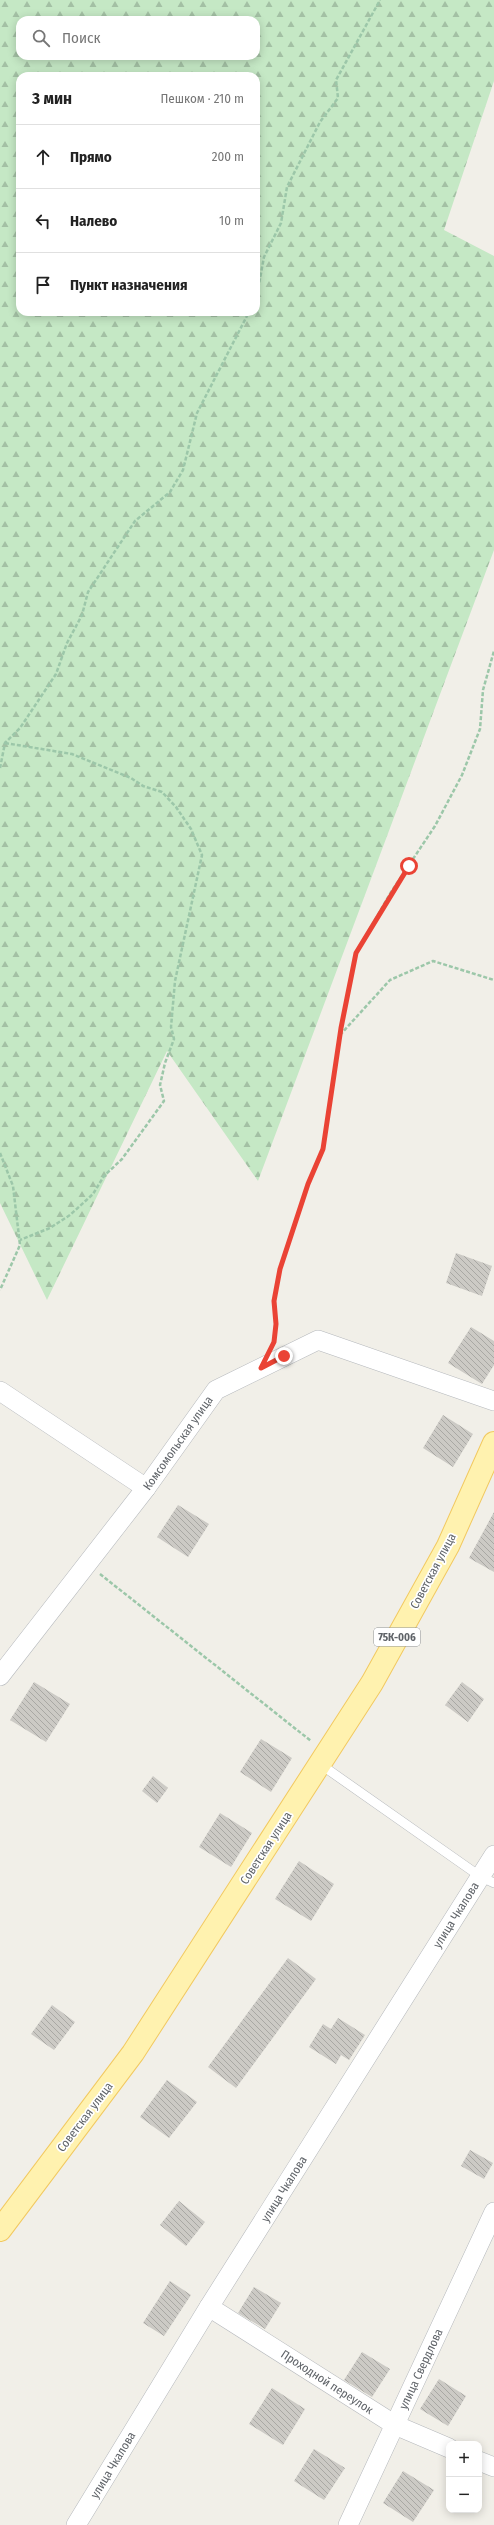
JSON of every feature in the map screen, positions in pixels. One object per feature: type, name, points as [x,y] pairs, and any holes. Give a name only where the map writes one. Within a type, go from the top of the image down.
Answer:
[{"type":"main road","name":"Советская улица","points":[[0,2230],[134,2053],[372,1683],[448,1546],[494,1443]]},
{"type":"street","name":"Комсомольская улица","points":[[0,1676],[146,1488],[216,1390],[318,1340],[494,1401]]},
{"type":"street","points":[[0,1391],[146,1488]]},
{"type":"street","name":"улица Чкалова","points":[[76,2525],[209,2307],[487,1880],[494,1855]]},
{"type":"street","name":"улица Свердлова","points":[[348,2525],[494,2212]]},
{"type":"street","name":"Проходной переулок","points":[[209,2307],[395,2425],[446,2447]]},
{"type":"street","points":[[482,2462],[494,2467]]},
{"type":"lane","points":[[320,1764],[487,1880]]},
{"type":"path","points":[[260,278],[264,257],[281,223],[287,187],[320,122],[338,98],[336,80],[380,0]]},
{"type":"path","points":[[0,768],[5,743],[20,728],[56,674],[67,643],[82,615],[88,592],[98,575],[114,556],[135,521],[170,492],[183,470],[198,413],[247,316]]},
{"type":"path","points":[[261,1368],[274,1342],[276,1324],[274,1301],[280,1269],[308,1184],[323,1149],[340,1035],[356,953],[391,892],[435,826],[462,775],[480,729],[483,690],[494,651]]},
{"type":"path","points":[[5,743],[72,754],[126,775],[143,786],[162,792],[176,807],[191,829],[202,855],[176,981],[171,1027],[174,1039],[165,1063],[160,1085],[164,1101],[122,1159],[104,1176],[93,1194],[70,1215],[50,1228],[20,1240]]},
{"type":"path","points":[[340,1035],[390,980],[434,961],[494,980]]},
{"type":"path","points":[[0,1153],[13,1186],[20,1240],[20,1244],[0,1290]]},
{"type":"path","points":[[87,1564],[313,1743]]},
{"type":"green space","points":[[0,0],[494,0],[494,81],[444,230],[494,256],[494,550],[258,1181],[167,1051],[47,1300],[0,1203]]},
{"type":"building","points":[[456,1253],[492,1266],[482,1296],[446,1283]]},
{"type":"building","points":[[471,1327],[494,1341],[494,1365],[482,1384],[448,1363]]},
{"type":"building","points":[[443,1415],[473,1434],[453,1467],[423,1448]]},
{"type":"building","points":[[178,1505],[209,1524],[188,1557],[157,1537]]},
{"type":"building","points":[[494,1512],[494,1572],[469,1558]]},
{"type":"building","points":[[34,1682],[70,1704],[46,1742],[10,1720]]},
{"type":"building","points":[[462,1682],[484,1699],[468,1722],[445,1705]]},
{"type":"building","points":[[261,1739],[292,1758],[271,1792],[240,1772]]},
{"type":"building","points":[[153,1776],[168,1788],[157,1803],[142,1791]]},
{"type":"building","points":[[220,1813],[252,1833],[231,1867],[199,1847]]},
{"type":"building","points":[[299,1861],[334,1884],[311,1921],[275,1899]]},
{"type":"building","points":[[288,1958],[316,1979],[236,2088],[208,2067]]},
{"type":"building","points":[[52,2005],[75,2022],[54,2050],[31,2034]]},
{"type":"building","points":[[338,2018],[365,2035],[349,2060],[341,2055],[336,2064],[309,2047],[323,2024],[331,2029]]},
{"type":"building","points":[[167,2080],[197,2102],[169,2138],[140,2117]]},
{"type":"building","points":[[470,2150],[493,2163],[484,2179],[461,2166]]},
{"type":"building","points":[[179,2201],[205,2222],[186,2246],[160,2225]]},
{"type":"building","points":[[170,2281],[191,2295],[164,2336],[143,2323]]},
{"type":"building","points":[[254,2287],[281,2303],[265,2329],[238,2313]]},
{"type":"building","points":[[362,2352],[390,2369],[372,2397],[344,2380]]},
{"type":"building","points":[[439,2379],[466,2396],[448,2426],[420,2409]]},
{"type":"building","points":[[272,2388],[305,2409],[283,2445],[249,2424]]},
{"type":"building","points":[[314,2449],[345,2468],[324,2500],[294,2481]]},
{"type":"building","points":[[403,2471],[434,2490],[413,2522],[383,2503]]},
{"type":"route","points":[[284,1356],[261,1368],[274,1342],[276,1324],[274,1301],[280,1269],[308,1184],[323,1149],[341,1028],[356,953],[391,892],[409,866]]}]
